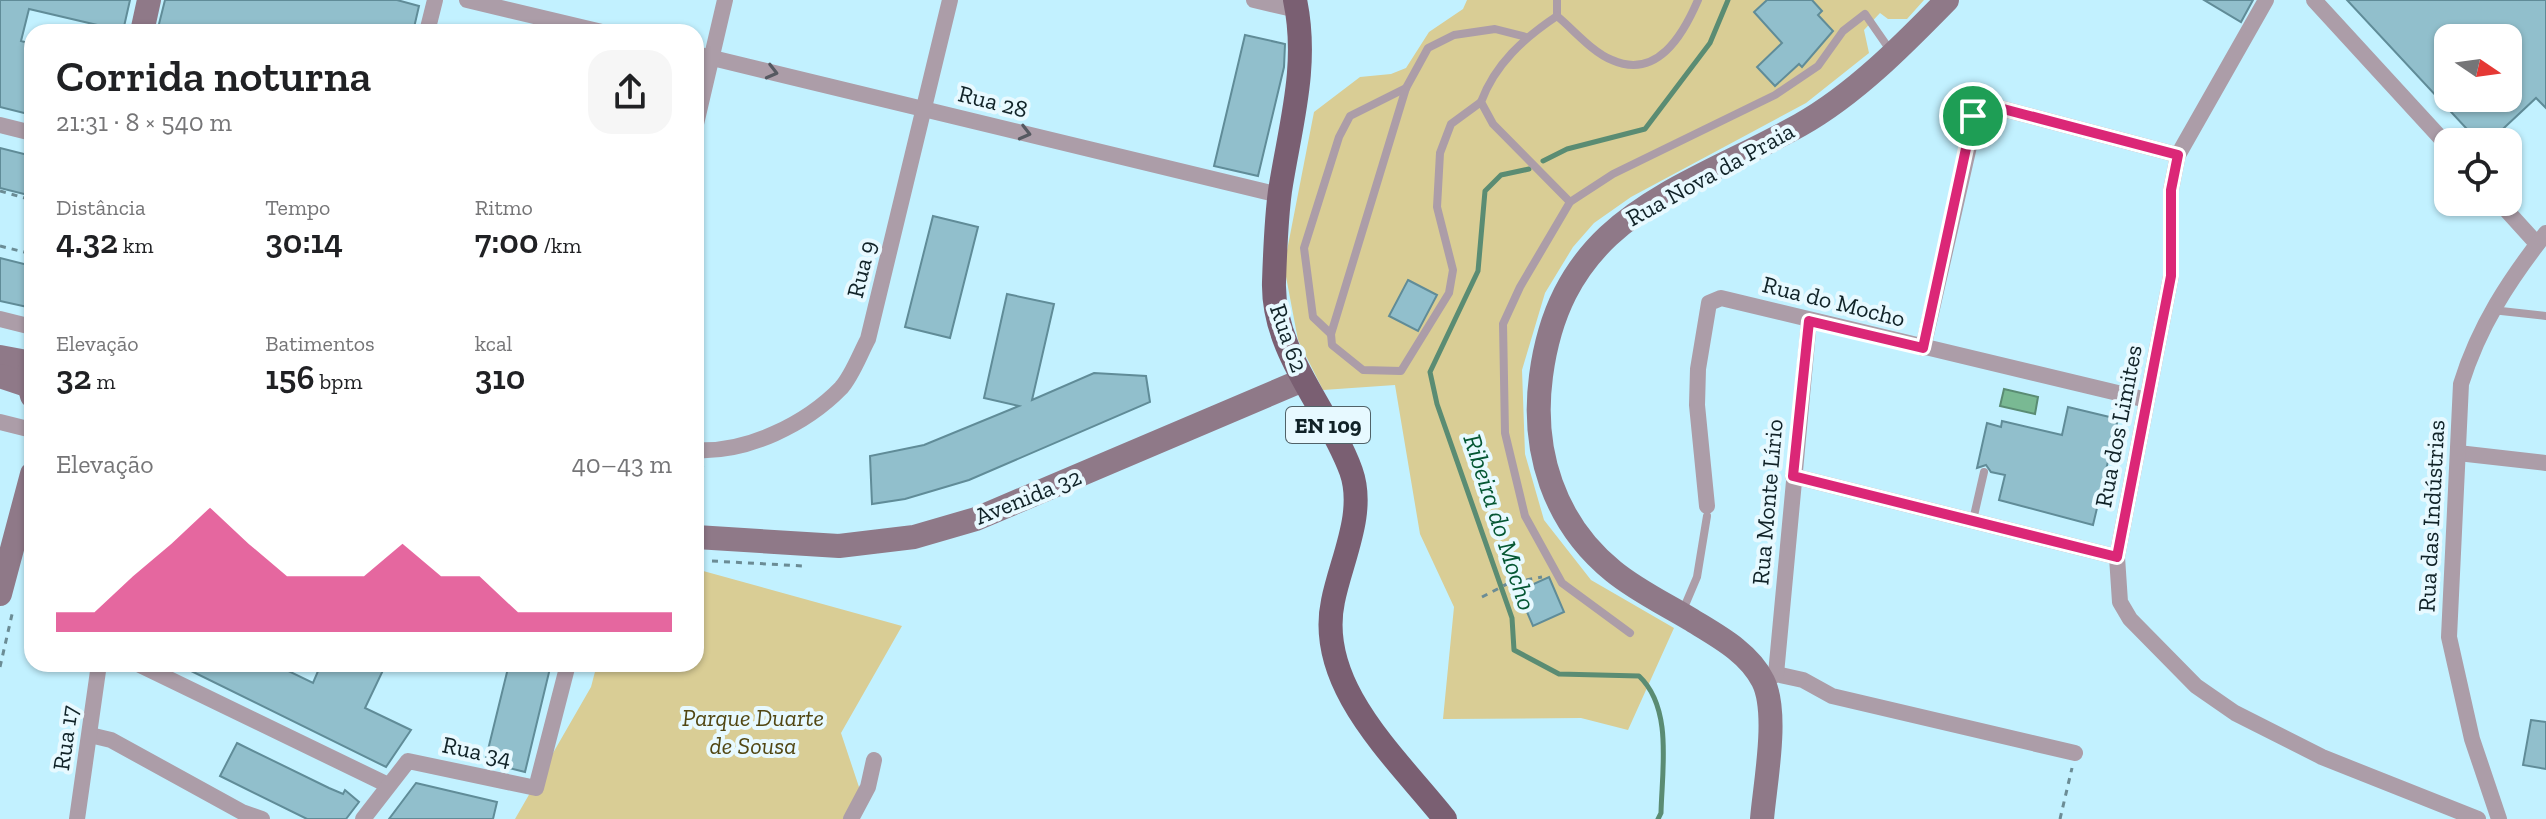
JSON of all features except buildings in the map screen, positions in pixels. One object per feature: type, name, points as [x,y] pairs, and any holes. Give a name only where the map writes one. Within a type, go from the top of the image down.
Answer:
[{"type":"main road","name":"Rua 62","points":[[1296,5],[1302,48],[1296,105],[1279,195],[1274,301],[1303,380],[1352,474],[1354,518],[1331,614],[1329,636],[1334,662],[1362,713],[1445,819]]},
{"type":"street","points":[[144,24],[149,0]]},
{"type":"street","points":[[429,24],[435,0]]},
{"type":"street","points":[[467,0],[568,24]]},
{"type":"street","points":[[704,56],[725,0]]},
{"type":"street","name":"Rua 9","points":[[704,449],[742,444],[786,430],[842,387],[868,339],[950,0]]},
{"type":"street","points":[[1254,0],[1296,5]]},
{"type":"street","name":"Rua Nova da Praia","points":[[1947,0],[1893,54],[1849,92],[1802,124],[1717,166],[1609,232],[1563,299],[1545,345],[1540,425],[1545,464],[1555,498],[1576,535],[1614,572],[1729,644],[1770,678],[1803,680],[1832,696],[2075,753]]},
{"type":"street","name":"Rua dos Limites","points":[[2266,0],[2178,155],[2171,190],[2171,276],[2117,557],[2120,602],[2130,619],[2196,686],[2235,713],[2334,763],[2478,819]]},
{"type":"street","points":[[2314,0],[2434,131]]},
{"type":"street","name":"Rua 28","points":[[704,56],[1279,195]]},
{"type":"street","points":[[1923,348],[1978,107],[1992,106],[2178,155]]},
{"type":"street","points":[[0,125],[24,131]]},
{"type":"street","points":[[2516,216],[2542,238]]},
{"type":"street","name":"Rua das Indústrias","points":[[2499,819],[2472,739],[2449,637],[2461,384],[2471,351],[2491,310],[2542,238]]},
{"type":"street","name":"Rua do Mocho","points":[[1707,511],[1697,405],[1698,369],[1709,303],[1721,298],[2147,400]]},
{"type":"street","points":[[0,319],[24,325]]},
{"type":"street","name":"Rua Monte Lírio","points":[[1770,678],[1809,321]]},
{"type":"street","points":[[0,357],[24,372]]},
{"type":"street","points":[[0,376],[24,377]]},
{"type":"street","name":"Avenida 32","points":[[704,537],[839,546],[914,537],[976,519],[1303,380]]},
{"type":"street","points":[[0,422],[24,428]]},
{"type":"street","points":[[2458,453],[2546,463]]},
{"type":"street","points":[[1793,476],[2117,557]]},
{"type":"street","points":[[0,594],[24,504]]},
{"type":"street","name":"Avenida 32","points":[[704,528],[738,539]]},
{"type":"street","name":"Rua 17","points":[[77,819],[98,672]]},
{"type":"street","points":[[155,672],[388,785],[363,819]]},
{"type":"street","name":"Rua 34","points":[[388,785],[408,761],[536,788],[566,672]]},
{"type":"street","points":[[1762,819],[1770,678]]},
{"type":"street","points":[[90,735],[111,740],[242,812],[262,819]]},
{"type":"street","points":[[851,819],[868,787],[874,760]]},
{"type":"lane","points":[[1557,0],[1557,16]]},
{"type":"lane","points":[[1557,16],[1609,59],[1631,66],[1661,58],[1684,32],[1698,0]]},
{"type":"lane","points":[[1630,633],[1562,583],[1525,516],[1505,433],[1503,324],[1542,245],[1570,202],[1613,174],[1775,95],[1818,66],[1843,31],[1865,14],[1893,54]]},
{"type":"lane","points":[[1526,37],[1495,29],[1454,35],[1428,48],[1406,88],[1331,334],[1332,345],[1363,370],[1401,371],[1449,293],[1453,270],[1437,207],[1440,153],[1451,124],[1481,102],[1489,79],[1526,37],[1557,16]]},
{"type":"lane","points":[[1331,334],[1313,317],[1304,248],[1339,137],[1350,116],[1406,88]]},
{"type":"lane","points":[[1481,102],[1493,124],[1570,202]]},
{"type":"lane","points":[[2491,310],[2546,316]]},
{"type":"lane","points":[[1973,520],[1984,472]]},
{"type":"lane","points":[[1681,614],[1697,577],[1707,511]]},
{"type":"path","points":[[0,191],[24,198]]},
{"type":"path","points":[[0,246],[24,252]]},
{"type":"path","points":[[1482,597],[1509,583],[1556,574]]},
{"type":"path","points":[[2060,819],[2075,753]]},
{"type":"green space","points":[[1467,0],[1924,0],[1907,19],[1888,19],[1880,13],[1864,30],[1869,53],[1806,103],[1631,197],[1594,223],[1573,247],[1545,293],[1522,370],[1525,454],[1544,520],[1591,580],[1674,628],[1628,730],[1581,718],[1443,719],[1454,607],[1420,534],[1395,385],[1323,390],[1298,340],[1284,266],[1314,112],[1360,77],[1391,74],[1406,68],[1429,32],[1463,9]]},
{"type":"green space","name":"Parque Duarte de Sousa","points":[[704,571],[902,626],[841,733],[861,793],[845,819],[515,819],[591,687],[595,672],[704,672]]},
{"type":"shaded area","points":[[2004,389],[2038,397],[2035,414],[2000,406]]},
{"type":"waterway","name":"Ribeira do Mocho","points":[[1543,161],[1567,149],[1645,129],[1710,43],[1728,0]]},
{"type":"waterway","name":"Ribeira do Mocho","points":[[1529,169],[1501,175],[1485,191],[1478,271],[1430,372],[1437,404],[1512,618],[1514,650],[1559,674],[1639,676],[1650,689],[1657,705],[1663,740],[1661,813],[1658,819]]},
{"type":"route","points":[[1992,106],[2164,154],[2178,155],[2171,190],[2171,276],[2117,557],[1793,476],[1809,321],[1923,348],[1973,116],[1978,107],[1992,106]]}]
